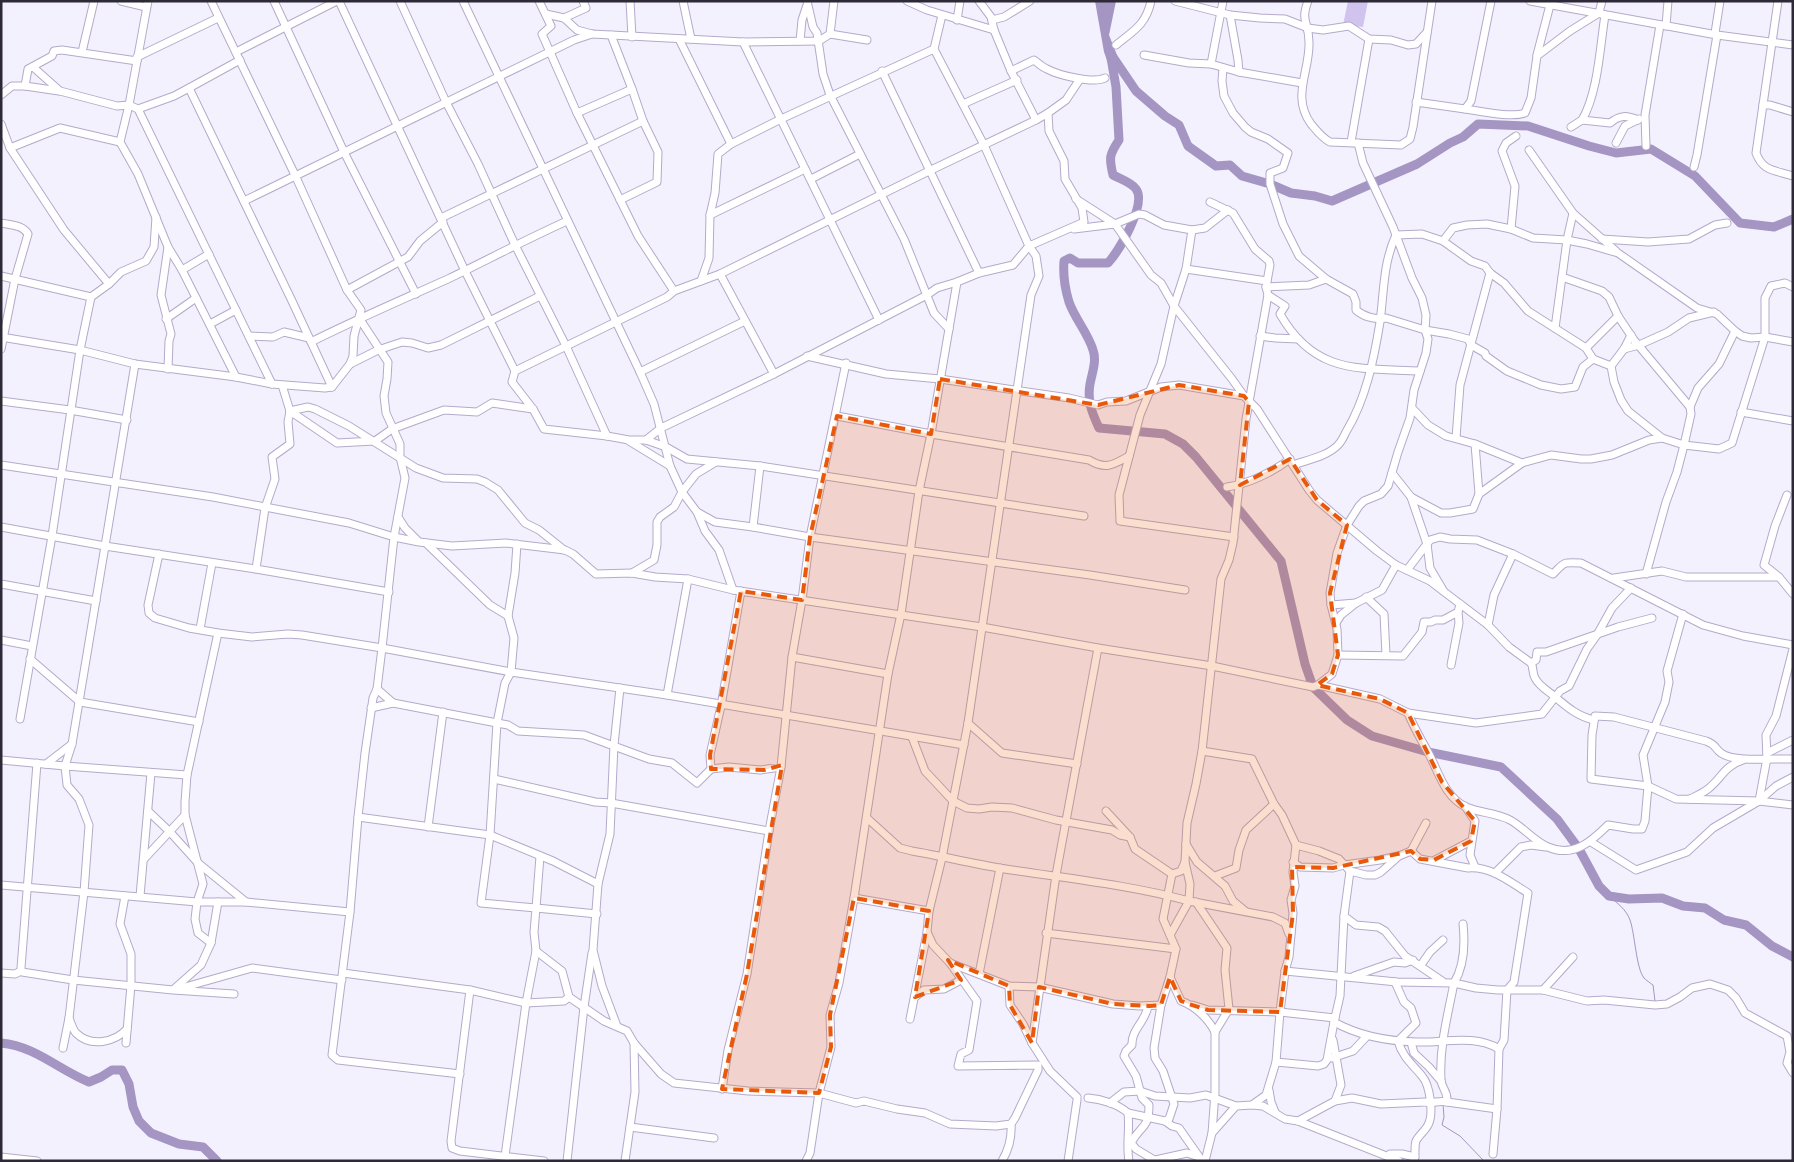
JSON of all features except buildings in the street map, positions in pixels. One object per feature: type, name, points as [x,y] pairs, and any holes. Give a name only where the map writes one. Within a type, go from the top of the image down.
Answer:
[{"type":"street","points":[[82,52],[94,1]]},
{"type":"street","points":[[121,1],[147,4],[129,105],[120,142],[138,174],[168,247],[182,270],[236,377]]},
{"type":"street","points":[[2,337],[80,350],[135,364],[282,385],[332,387],[350,364],[360,310],[347,290],[295,176],[210,1]]},
{"type":"street","points":[[274,1],[344,152],[416,294]]},
{"type":"street","points":[[236,52],[338,1],[465,271],[515,371],[512,382],[533,409],[544,429],[629,440],[646,440],[666,447],[687,459],[760,466],[1084,516]]},
{"type":"street","points":[[400,1],[446,102],[566,346],[607,436]]},
{"type":"street","points":[[463,1],[544,169],[566,221],[640,372],[654,404],[670,466],[682,492],[697,512],[705,531],[719,550],[733,590]]},
{"type":"street","points":[[539,1],[551,26],[542,34],[577,112],[638,236],[674,291]]},
{"type":"street","points":[[564,18],[586,8],[583,1]]},
{"type":"street","points":[[630,1],[632,37]]},
{"type":"street","points":[[684,1],[690,39]]},
{"type":"street","points":[[830,34],[834,1]]},
{"type":"street","points":[[907,1],[956,20],[994,30]]},
{"type":"street","points":[[956,20],[960,1]]},
{"type":"street","points":[[979,1],[992,20],[994,30],[1011,71],[1036,120]]},
{"type":"street","points":[[992,20],[1004,17],[1030,1]]},
{"type":"street","points":[[1116,45],[1136,30],[1148,14],[1151,1]]},
{"type":"street","points":[[1176,1],[1230,14],[1284,19],[1308,28],[1323,30],[1349,26],[1369,39],[1391,40],[1408,45],[1416,44],[1428,32]]},
{"type":"street","points":[[1210,64],[1223,1]]},
{"type":"street","points":[[1308,1],[1303,14],[1304,22],[1308,28],[1309,42],[1308,63],[1302,83],[1303,110],[1316,130],[1324,139],[1330,142],[1402,145],[1410,139],[1432,1]]},
{"type":"street","points":[[1464,109],[1471,101],[1491,1]]},
{"type":"street","points":[[1530,1],[1793,46]]},
{"type":"street","points":[[1571,127],[1582,120],[1588,110],[1593,91],[1602,1]]},
{"type":"street","points":[[1646,146],[1645,115],[1668,1]]},
{"type":"street","points":[[1694,167],[1720,1]]},
{"type":"street","points":[[1778,1],[1756,153],[1759,162],[1764,167],[1793,176]]},
{"type":"street","points":[[807,2],[810,20],[818,33],[822,74],[830,94],[904,239],[934,313],[949,329]]},
{"type":"street","points":[[800,41],[802,20],[807,2]]},
{"type":"street","points":[[1416,102],[1510,114],[1520,115],[1525,113],[1531,98],[1537,56],[1550,5]]},
{"type":"street","points":[[546,14],[564,18],[577,30],[592,34],[743,42],[819,41],[830,34],[867,40]]},
{"type":"street","points":[[1230,14],[1239,72]]},
{"type":"street","points":[[1537,56],[1570,31],[1602,14]]},
{"type":"street","points":[[910,1019],[927,932],[929,911],[942,858],[968,723],[1031,295],[1039,276],[1036,256],[1029,246],[964,104],[934,49],[942,15]]},
{"type":"street","points":[[24,86],[28,69],[52,56],[54,51],[62,50],[137,59],[218,18]]},
{"type":"street","points":[[244,201],[574,40],[592,34]]},
{"type":"street","points":[[611,34],[643,121],[658,152],[657,182],[620,200]]},
{"type":"street","points":[[679,39],[731,144]]},
{"type":"street","points":[[290,411],[308,407],[315,409],[375,441],[416,468],[443,478],[477,479],[485,482],[498,490],[525,522],[581,560],[596,574],[632,573],[654,578],[688,580],[733,590],[901,614],[1212,666],[1313,687],[1332,674],[1338,655],[1336,623],[1330,593],[1337,552],[1347,525],[1364,501],[1385,491],[1390,481],[1410,418],[1414,390],[1426,353],[1428,339],[1425,330],[1425,307],[1396,235],[1354,143],[1369,39]]},
{"type":"street","points":[[743,42],[879,320]]},
{"type":"street","points":[[701,281],[709,258],[710,215],[715,193],[718,154],[731,144],[830,94],[934,49]]},
{"type":"street","points":[[1144,55],[1188,63],[1210,64],[1239,72],[1302,83]]},
{"type":"street","points":[[138,109],[174,96],[240,60]]},
{"type":"street","points":[[1011,71],[1034,60],[1047,70],[1080,79],[1100,80],[1104,78]]},
{"type":"street","points":[[33,67],[60,92]]},
{"type":"street","points":[[1223,68],[1224,96],[1233,113],[1244,127],[1268,139],[1288,153],[1283,168],[1270,173],[1270,184],[1283,224],[1299,256],[1326,279],[1353,294],[1356,310],[1361,315],[1380,319],[1386,318],[1425,330],[1468,339],[1471,345],[1485,353],[1486,356],[1507,371],[1541,385],[1561,389],[1575,386],[1583,367],[1593,359]]},
{"type":"street","points":[[882,71],[979,273]]},
{"type":"street","points":[[515,371],[667,297],[674,291],[720,274],[830,221],[929,170],[1036,120],[1066,100],[1080,79]]},
{"type":"street","points":[[964,104],[1017,80]]},
{"type":"street","points":[[1,95],[12,86],[24,86],[60,92],[117,106],[129,105],[138,109],[272,384]]},
{"type":"street","points":[[189,88],[332,387]]},
{"type":"street","points":[[577,112],[632,89]]},
{"type":"street","points":[[1763,105],[1793,112]]},
{"type":"street","points":[[646,440],[661,428],[774,374],[927,295],[937,288],[979,273],[1013,265],[1029,246],[1084,222],[1082,208],[1065,179],[1064,161],[1049,131],[1048,113]]},
{"type":"street","points":[[1616,143],[1624,126],[1645,115]]},
{"type":"street","points":[[1582,120],[1610,123],[1619,116],[1629,116],[1638,120]]},
{"type":"street","points":[[347,290],[408,257],[420,241],[442,220],[643,121]]},
{"type":"street","points":[[1,124],[10,148],[64,230],[109,284]]},
{"type":"street","points":[[10,148],[60,128],[120,142]]},
{"type":"street","points":[[1511,229],[1516,186],[1502,152],[1506,143],[1516,136]]},
{"type":"street","points":[[1530,150],[1573,214],[1618,253],[1697,308],[1714,312],[1735,331],[1751,338],[1793,342]]},
{"type":"street","points":[[811,179],[860,154]]},
{"type":"street","points":[[710,215],[805,169]]},
{"type":"street","points":[[1076,200],[1115,224],[1151,275],[1161,283],[1174,306],[1244,396],[1257,409],[1317,500],[1396,565],[1430,581],[1443,591],[1459,608],[1488,625],[1509,647],[1531,663],[1534,676],[1540,685],[1570,710],[1585,718],[1594,720]]},
{"type":"street","points":[[1205,1160],[1212,1133],[1215,1098],[1216,1032],[1228,1009],[1225,970],[1227,948],[1192,901],[1185,862],[1187,823],[1202,751],[1221,578],[1232,551],[1249,402],[1268,295],[1267,284],[1270,265],[1269,261],[1259,253],[1233,213],[1210,202]]},
{"type":"street","points":[[1061,232],[1115,224],[1139,214],[1145,215],[1164,225],[1192,230],[1205,228],[1228,210]]},
{"type":"street","points":[[1555,328],[1567,240],[1573,214]]},
{"type":"street","points":[[20,719],[52,536],[80,350],[91,297],[122,272],[146,261],[154,247],[156,217]]},
{"type":"street","points":[[249,336],[273,337],[284,332],[310,340],[416,294],[566,221]]},
{"type":"street","points":[[1,223],[21,227],[28,234],[15,279],[1,349]]},
{"type":"street","points":[[1602,239],[1648,242],[1689,239],[1715,225],[1727,223]]},
{"type":"street","points":[[1443,241],[1453,228],[1487,224],[1511,229],[1533,238],[1567,240],[1618,253]]},
{"type":"street","points":[[1192,230],[1186,269],[1174,306],[1160,364],[1148,392],[1128,456],[1119,495],[1120,521],[1234,537]]},
{"type":"street","points":[[1396,235],[1422,234],[1443,241],[1471,261],[1485,266],[1490,273],[1504,284],[1528,312],[1586,348],[1593,359],[1611,366]]},
{"type":"street","points":[[1227,487],[1240,485],[1291,462],[1320,456],[1338,446],[1353,420],[1364,393],[1380,319],[1384,273],[1390,247],[1396,235]]},
{"type":"street","points":[[168,247],[161,295],[171,334],[168,369]]},
{"type":"street","points":[[182,270],[209,254]]},
{"type":"street","points":[[1186,269],[1267,284],[1310,285],[1326,279]]},
{"type":"street","points":[[1456,438],[1460,385],[1490,273]]},
{"type":"street","points":[[720,274],[774,374]]},
{"type":"street","points":[[1,276],[91,297]]},
{"type":"street","points":[[1562,278],[1602,291],[1610,297],[1618,316],[1631,336],[1690,407]]},
{"type":"street","points":[[806,1161],[810,1153],[819,1093],[831,1047],[830,1015],[839,982],[854,898],[888,674],[901,614],[918,491],[931,434],[957,282]]},
{"type":"street","points":[[1631,336],[1611,366],[1614,382],[1621,400],[1628,411],[1662,438],[1684,445],[1719,449],[1732,443],[1765,338],[1764,298],[1771,286],[1785,283],[1793,287]]},
{"type":"street","points":[[1268,295],[1285,306],[1280,314],[1288,329],[1318,356],[1337,365],[1370,370],[1420,371]]},
{"type":"street","points":[[350,364],[378,350],[402,342],[428,348],[441,345],[540,296]]},
{"type":"street","points":[[166,319],[196,298]]},
{"type":"street","points":[[210,324],[236,310]]},
{"type":"street","points":[[1624,349],[1639,346],[1668,332],[1690,318],[1714,312]]},
{"type":"street","points":[[1586,348],[1618,316]]},
{"type":"street","points":[[359,318],[378,350],[388,362],[384,396],[386,413],[400,444],[400,457],[405,478],[394,537],[377,689],[372,698],[358,818],[350,912],[332,1055],[338,1060],[460,1074]]},
{"type":"street","points":[[640,372],[745,321]]},
{"type":"street","points":[[1646,574],[1666,502],[1677,472],[1684,445],[1690,407],[1698,388],[1719,364],[1735,331]]},
{"type":"street","points":[[1260,336],[1298,339]]},
{"type":"street","points":[[807,356],[846,363],[886,374],[940,379],[1069,398],[1098,405],[1107,402],[1126,401],[1165,386],[1180,385],[1244,396]]},
{"type":"street","points":[[722,1089],[728,1050],[747,974],[768,831],[781,767],[792,656],[802,600],[810,537],[837,416],[846,363]]},
{"type":"street","points":[[63,1048],[74,980],[89,825],[79,799],[67,785],[65,766],[72,744],[80,702],[135,364]]},
{"type":"street","points":[[256,569],[264,508],[275,479],[272,457],[290,444],[288,422],[290,411],[282,385]]},
{"type":"street","points":[[1,400],[127,420]]},
{"type":"street","points":[[290,411],[337,443],[375,441],[392,429],[444,410],[476,412],[492,403],[533,409]]},
{"type":"street","points":[[1412,408],[1428,425],[1446,436],[1475,444],[1522,464]]},
{"type":"street","points":[[1741,412],[1793,421]]},
{"type":"street","points":[[837,416],[931,434],[1089,460],[1098,466],[1112,466],[1128,456]]},
{"type":"street","points":[[1479,494],[1522,464],[1551,455],[1591,459],[1612,455],[1649,440],[1662,438]]},
{"type":"street","points":[[629,440],[670,466]]},
{"type":"street","points":[[1411,498],[1441,513],[1472,509],[1479,494],[1475,444]]},
{"type":"street","points":[[632,573],[654,560],[660,517],[674,508],[682,492],[696,474],[717,462]]},
{"type":"street","points":[[1,465],[213,497],[349,523],[394,537],[422,543],[452,546],[491,543],[517,544],[565,550]]},
{"type":"street","points":[[753,527],[760,466]]},
{"type":"street","points":[[1392,473],[1411,498],[1427,544],[1430,568],[1443,591]]},
{"type":"street","points":[[1786,495],[1764,565],[1779,577],[1793,594]]},
{"type":"street","points":[[697,512],[715,522],[910,552],[1090,575],[1185,590]]},
{"type":"street","points":[[398,516],[405,528],[490,605],[508,616]]},
{"type":"street","points":[[1,527],[105,546],[389,592]]},
{"type":"street","points":[[1407,570],[1430,540],[1440,537],[1477,540],[1513,554],[1553,574],[1559,566],[1572,562],[1582,563],[1703,625],[1743,636],[1793,645]]},
{"type":"street","points":[[517,544],[515,573],[508,616],[514,638],[510,672],[498,723],[490,835],[481,903],[597,914]]},
{"type":"street","points":[[159,554],[148,605],[149,613],[155,618],[189,628],[252,637],[288,634],[382,648],[510,672],[620,688],[964,745]]},
{"type":"street","points":[[1488,625],[1494,595],[1513,554]]},
{"type":"street","points":[[200,629],[212,563]]},
{"type":"street","points":[[1336,623],[1341,615],[1356,603],[1382,590],[1396,565]]},
{"type":"street","points":[[1614,578],[1662,571],[1686,576],[1779,577]]},
{"type":"street","points":[[668,696],[688,580]]},
{"type":"street","points":[[1,584],[96,601]]},
{"type":"street","points":[[1318,685],[1380,699],[1408,713],[1476,723],[1542,714],[1560,692],[1569,686],[1587,649],[1612,608],[1631,588]]},
{"type":"street","points":[[711,770],[710,756],[721,706],[741,591]]},
{"type":"street","points":[[1366,597],[1384,614],[1386,655]]},
{"type":"street","points":[[1331,605],[1356,603]]},
{"type":"street","points":[[1338,655],[1403,656],[1422,632],[1424,622],[1443,620],[1459,608]]},
{"type":"street","points":[[1451,664],[1459,623],[1459,608]]},
{"type":"street","points":[[1495,872],[1521,847],[1532,845],[1564,851],[1579,849],[1590,842],[1608,825],[1642,829],[1645,821],[1648,786],[1643,755],[1666,702],[1669,682],[1667,671],[1683,614]]},
{"type":"street","points":[[1531,663],[1536,660],[1537,652],[1546,652],[1618,627],[1652,618]]},
{"type":"street","points":[[211,943],[198,933],[195,919],[202,884],[185,815],[188,775],[218,633]]},
{"type":"street","points":[[1,640],[32,646]]},
{"type":"street","points":[[1032,1043],[1046,933],[1098,648]]},
{"type":"street","points":[[1759,801],[1767,756],[1766,735],[1776,716],[1793,649]]},
{"type":"street","points":[[792,656],[888,674]]},
{"type":"street","points":[[30,659],[80,702],[199,722]]},
{"type":"street","points":[[567,1161],[584,1007],[593,950],[598,884],[610,834],[614,745],[620,688]]},
{"type":"street","points":[[377,689],[393,703]]},
{"type":"street","points":[[371,708],[393,703],[508,725],[518,731],[584,735],[649,759],[672,763],[697,782],[711,770],[729,767],[760,770],[781,767]]},
{"type":"street","points":[[428,827],[443,712]]},
{"type":"street","points":[[1408,713],[1416,733],[1429,754],[1442,782],[1451,794],[1465,806],[1475,821],[1470,855],[1475,867]]},
{"type":"street","points":[[1744,760],[1721,753],[1715,745],[1706,740],[1614,717],[1594,716],[1591,779],[1648,786],[1676,799],[1759,801],[1793,805]]},
{"type":"street","points":[[968,723],[1002,753],[1077,764]]},
{"type":"street","points":[[912,737],[925,771],[953,801],[966,808],[979,810],[992,807],[1012,808],[1066,822],[1112,830],[1130,837]]},
{"type":"street","points":[[1767,756],[1793,740]]},
{"type":"street","points":[[46,764],[72,744]]},
{"type":"street","points":[[1202,751],[1252,759],[1296,845],[1292,872],[1295,886],[1291,900],[1293,913],[1289,957],[1285,970],[1276,1062],[1268,1090],[1263,1098],[1252,1105]]},
{"type":"street","points":[[1690,799],[1708,789],[1724,770],[1735,762],[1767,756],[1793,759]]},
{"type":"street","points":[[1,760],[188,775]]},
{"type":"street","points":[[21,970],[37,764]]},
{"type":"street","points":[[140,896],[151,773]]},
{"type":"street","points":[[1590,842],[1636,870],[1687,852],[1713,828],[1759,801],[1776,786],[1793,776]]},
{"type":"street","points":[[494,779],[595,802],[611,803],[768,831]]},
{"type":"street","points":[[1215,876],[1236,868],[1239,850],[1246,830],[1274,804]]},
{"type":"street","points":[[1465,806],[1510,820],[1548,847]]},
{"type":"street","points":[[148,811],[198,863],[246,902]]},
{"type":"street","points":[[1106,811],[1130,837],[1135,849],[1172,874]]},
{"type":"street","points":[[144,860],[185,815]]},
{"type":"street","points":[[358,818],[490,835],[540,856],[598,884]]},
{"type":"street","points":[[867,818],[900,848],[942,858],[1056,875],[1168,895],[1273,917],[1285,923],[1290,937]]},
{"type":"street","points":[[1294,862],[1300,867],[1333,868],[1344,864],[1399,856],[1411,851],[1426,823]]},
{"type":"street","points":[[1434,860],[1471,841]]},
{"type":"street","points":[[1186,843],[1197,862],[1225,886],[1232,900],[1247,913]]},
{"type":"street","points":[[1296,845],[1319,851],[1338,860],[1350,871],[1366,875],[1375,875],[1381,872],[1399,856]]},
{"type":"street","points":[[1411,851],[1420,859],[1434,860],[1468,868],[1475,867],[1495,872],[1528,893],[1514,982],[1507,990],[1504,1040],[1499,1049],[1493,1154]]},
{"type":"street","points":[[505,1156],[526,1003],[536,951],[534,932],[540,856]]},
{"type":"street","points":[[1172,874],[1181,871],[1185,862]]},
{"type":"street","points":[[979,974],[1000,868]]},
{"type":"street","points":[[1327,1060],[1340,996],[1344,916],[1350,871]]},
{"type":"street","points":[[1165,1121],[1170,1119],[1174,1104],[1163,1070],[1155,1058],[1154,1048],[1161,1005],[1170,978],[1176,949],[1162,919],[1172,874]]},
{"type":"street","points":[[1,885],[197,902],[246,902],[350,912]]},
{"type":"street","points":[[125,896],[120,924],[131,954],[131,985],[126,1043]]},
{"type":"street","points":[[854,898],[929,911]]},
{"type":"street","points":[[1170,934],[1192,901]]},
{"type":"street","points":[[172,990],[201,965],[211,943],[218,902]]},
{"type":"street","points":[[1344,916],[1356,925],[1378,927],[1384,931],[1405,956],[1421,965],[1443,982]]},
{"type":"street","points":[[1441,1081],[1444,1041],[1454,982],[1459,976],[1463,954],[1463,924]]},
{"type":"street","points":[[927,932],[933,945],[950,963],[976,1001],[969,1050],[961,1054],[958,1066],[1038,1065],[1038,1070],[1011,1124],[1012,1135],[1010,1144],[1002,1161]]},
{"type":"street","points":[[1046,933],[1176,949]]},
{"type":"street","points":[[1421,965],[1442,940]]},
{"type":"street","points":[[593,950],[602,986],[617,1026]]},
{"type":"street","points":[[536,951],[562,971],[570,997],[604,1020],[627,1032],[634,1043],[667,1079],[674,1082],[722,1089],[819,1093],[856,1103],[864,1100],[897,1109],[925,1113],[950,1124],[996,1126],[1011,1124]]},
{"type":"street","points":[[1543,990],[1573,957]]},
{"type":"street","points":[[1352,977],[1394,962],[1413,960]]},
{"type":"street","points":[[950,963],[1009,986],[1040,987],[1113,1004],[1161,1005]]},
{"type":"street","points":[[172,990],[252,968],[470,990],[526,1003],[564,1001],[570,997]]},
{"type":"street","points":[[1,973],[15,974],[21,970]]},
{"type":"street","points":[[21,970],[25,974],[74,980],[234,994]]},
{"type":"street","points":[[1285,970],[1395,982],[1454,982],[1476,988],[1543,990],[1587,1000],[1655,1004],[1667,1004],[1698,986],[1710,984],[1723,988],[1736,998],[1745,1013],[1787,1036],[1790,1052],[1787,1063],[1793,1073]]},
{"type":"street","points":[[1170,978],[1181,1001],[1208,1010],[1228,1009],[1280,1012],[1334,1020],[1351,1032],[1367,1036],[1411,1042],[1484,1041],[1499,1049]]},
{"type":"street","points":[[915,997],[924,990],[944,989],[961,980]]},
{"type":"street","points":[[1395,982],[1404,1002],[1411,1008],[1416,1022],[1398,1040]]},
{"type":"street","points":[[1009,986],[1010,1005],[1023,1024],[1032,1043],[1050,1071],[1077,1099],[1068,1161]]},
{"type":"street","points":[[470,990],[451,1141],[452,1148],[460,1151],[544,1161]]},
{"type":"street","points":[[1189,1004],[1211,1024],[1216,1032]]},
{"type":"street","points":[[1148,1006],[1147,1014],[1132,1038],[1132,1045],[1124,1056],[1136,1076],[1142,1098],[1148,1105],[1148,1118],[1144,1128],[1131,1142],[1136,1149],[1154,1160],[1187,1153],[1205,1160]]},
{"type":"street","points":[[69,1018],[76,1033],[88,1040],[102,1043],[121,1035],[127,1028]]},
{"type":"street","points":[[1432,1042],[1447,1024]]},
{"type":"street","points":[[1332,1034],[1341,1085],[1334,1101]]},
{"type":"street","points":[[1276,1062],[1318,1066],[1324,1064],[1327,1060],[1353,1051],[1367,1036]]},
{"type":"street","points":[[1386,1154],[1402,1154],[1414,1159],[1416,1141],[1428,1125],[1430,1118],[1429,1094],[1424,1078],[1409,1063],[1400,1050],[1398,1040]]},
{"type":"street","points":[[1411,1042],[1414,1053],[1441,1081],[1448,1094],[1447,1102]]},
{"type":"street","points":[[625,1161],[635,1092],[634,1043]]},
{"type":"street","points":[[1268,1090],[1270,1102],[1275,1112]]},
{"type":"street","points":[[1110,1103],[1124,1092],[1140,1092],[1155,1096],[1190,1098],[1206,1095],[1236,1106],[1263,1106],[1285,1119],[1298,1121],[1386,1154],[1399,1161]]},
{"type":"street","points":[[1088,1098],[1099,1099],[1123,1108],[1128,1113],[1165,1121],[1179,1128],[1205,1160]]},
{"type":"street","points":[[1298,1121],[1334,1101],[1352,1098],[1381,1104],[1430,1103],[1442,1100],[1497,1109]]},
{"type":"street","points":[[1212,1133],[1236,1106]]},
{"type":"street","points":[[1128,1113],[1129,1123],[1126,1136],[1129,1161]]},
{"type":"street","points":[[630,1127],[714,1138]]},
{"type":"street","points":[[1,1157],[37,1161]]},
{"type":"highlighted area","points":[[940,379],[1098,405],[1179,385],[1244,396],[1249,402],[1240,485],[1290,459],[1317,500],[1347,525],[1330,593],[1338,655],[1332,674],[1317,685],[1380,699],[1408,713],[1442,782],[1475,821],[1471,841],[1434,860],[1420,859],[1411,851],[1333,868],[1292,867],[1293,913],[1280,1012],[1208,1010],[1189,1004],[1181,1001],[1170,977],[1161,1005],[1149,1006],[1113,1004],[1039,987],[1032,1043],[1010,1005],[1009,986],[948,960],[961,980],[915,997],[929,911],[854,898],[830,1015],[831,1047],[819,1093],[722,1089],[747,974],[782,765],[764,770],[711,769],[710,755],[741,591],[802,600],[810,537],[837,416],[931,434]]},
{"type":"shaded area","points":[[1095,1],[1116,1],[1109,35],[1119,60],[1108,63],[1104,52]]},
{"type":"shaded area","points":[[1348,1],[1368,1],[1363,27],[1343,25]]},
{"type":"waterway","points":[[1110,52],[1116,87],[1119,140],[1113,149],[1111,157],[1113,175],[1136,189],[1138,205],[1125,238],[1108,263],[1078,263],[1070,258],[1064,261],[1066,292],[1069,302],[1091,344],[1094,354],[1089,396],[1092,412],[1099,428],[1165,434],[1183,444],[1196,457],[1281,561],[1305,664],[1313,687],[1347,720],[1372,736],[1428,752],[1501,767],[1557,819],[1579,849],[1599,886],[1609,896],[1629,899],[1662,898],[1683,906],[1705,908],[1724,920],[1746,925],[1772,946],[1793,957]]},
{"type":"waterway","points":[[1113,57],[1136,91],[1165,116],[1179,125],[1188,146],[1216,166],[1230,165],[1242,176],[1270,184],[1291,193],[1315,196],[1332,201],[1417,164],[1463,137],[1478,124],[1528,126],[1616,153],[1651,149],[1695,176],[1740,223],[1774,227],[1793,219]]},
{"type":"waterway","points":[[1609,896],[1624,909],[1630,920],[1639,967],[1644,978],[1653,985],[1655,1001]]},
{"type":"waterway","points":[[1,1043],[36,1053],[89,1082],[112,1070],[122,1070],[129,1084],[133,1107],[139,1121],[151,1133],[179,1144],[203,1147],[217,1161]]},
{"type":"waterway","points":[[1443,1104],[1444,1117],[1442,1125],[1460,1136],[1484,1161]]}]
